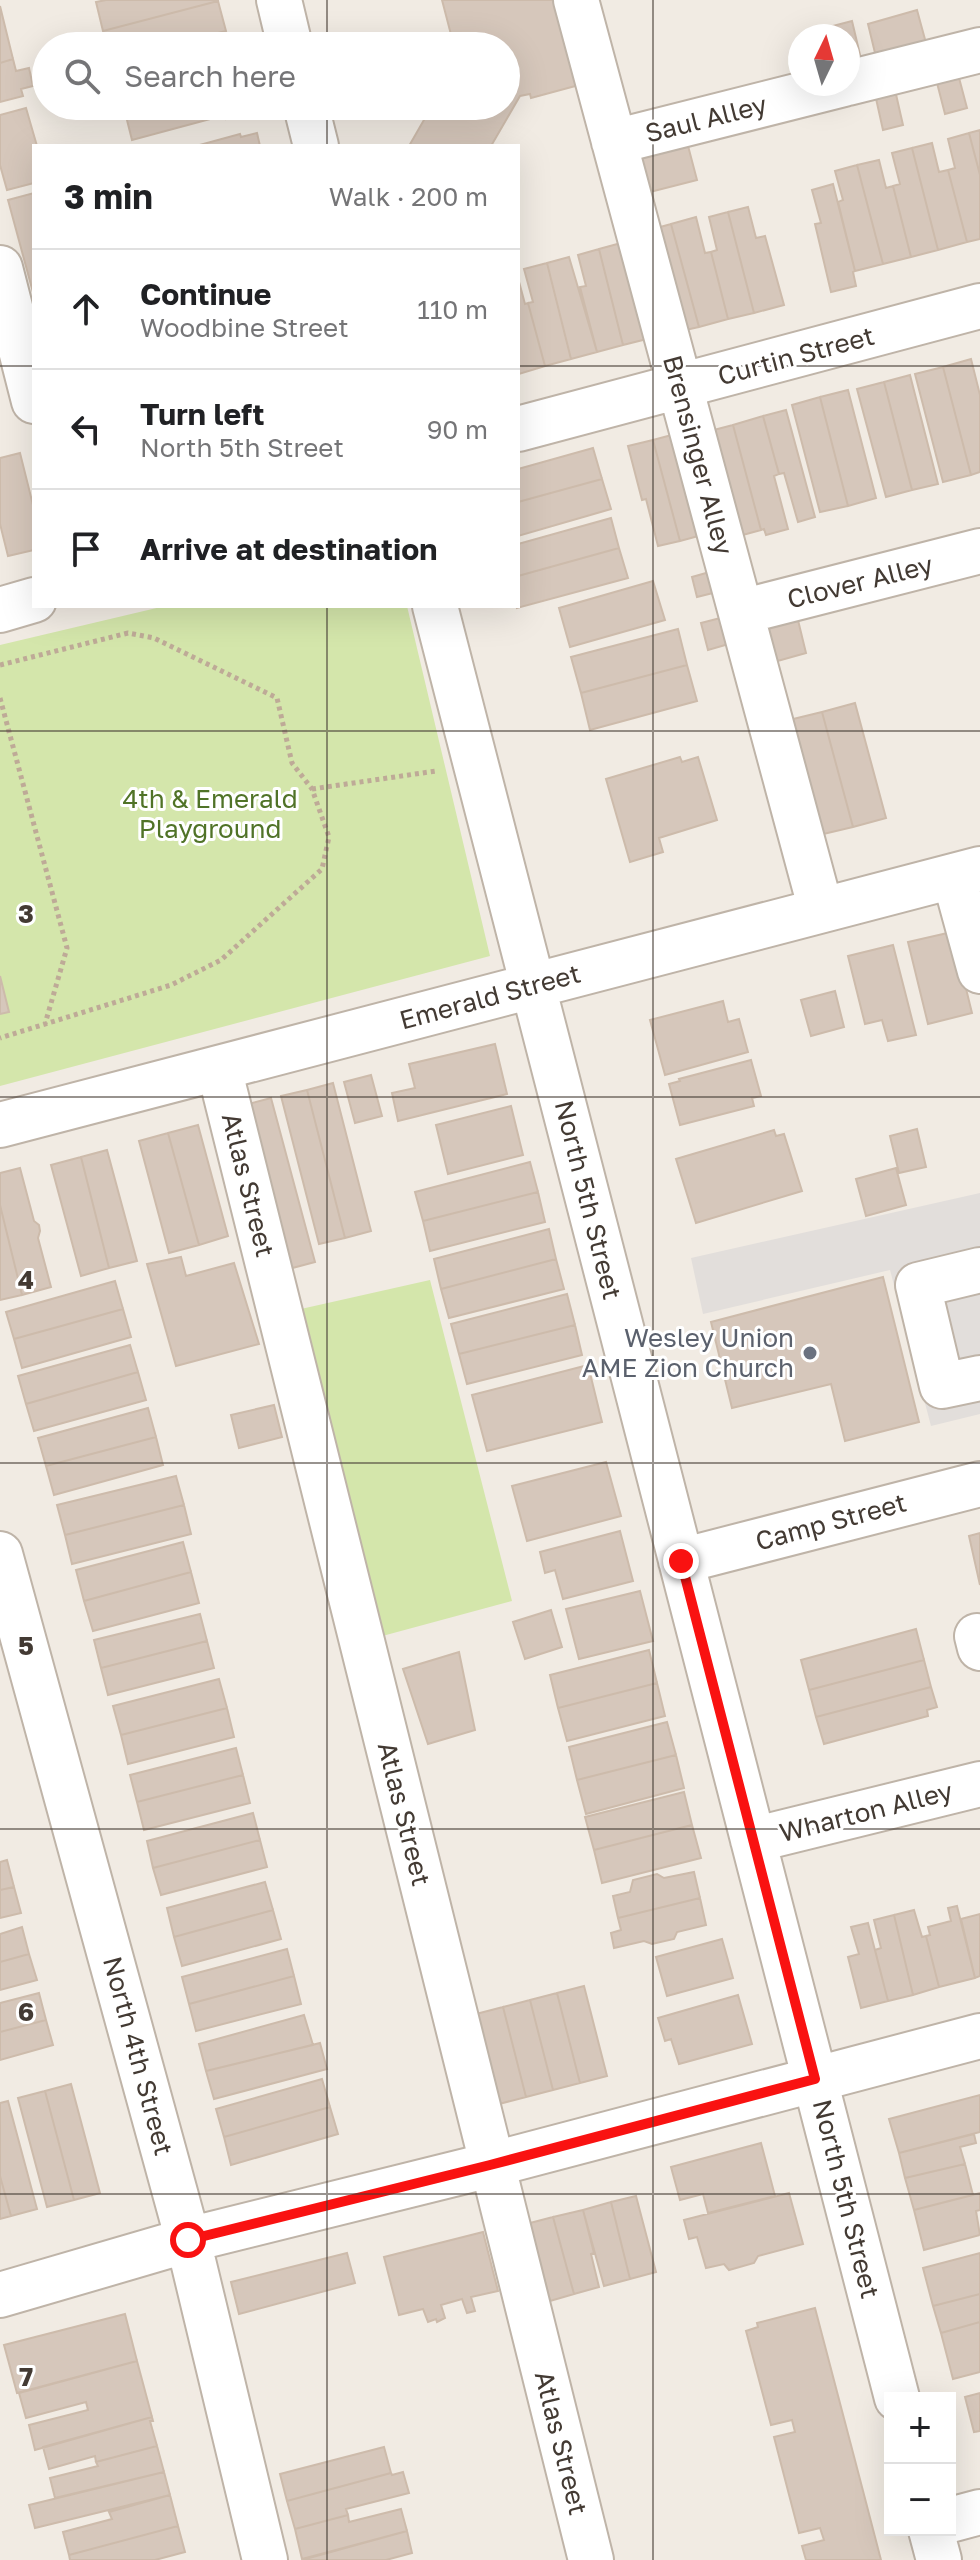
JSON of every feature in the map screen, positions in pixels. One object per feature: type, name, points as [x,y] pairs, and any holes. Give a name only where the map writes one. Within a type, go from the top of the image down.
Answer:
[{"type":"street","points":[[279,0],[287,32]]},
{"type":"street","name":"Brensinger Alley","points":[[576,0],[821,910]]},
{"type":"street","name":"Saul Alley","points":[[860,80],[980,50]]},
{"type":"street","name":"Saul Alley","points":[[614,142],[798,96]]},
{"type":"street","points":[[310,120],[316,144]]},
{"type":"street","points":[[0,268],[32,393]]},
{"type":"street","name":"Curtin Street","points":[[520,428],[980,306]]},
{"type":"street","name":"Clover Alley","points":[[741,612],[980,551]]},
{"type":"street","points":[[0,610],[32,601]]},
{"type":"street","name":"North 5th Street","points":[[436,608],[895,2392]]},
{"type":"street","points":[[967,872],[980,971]]},
{"type":"street","name":"Emerald Street","points":[[0,1125],[967,872]]},
{"type":"street","name":"Atlas Street","points":[[219,1068],[490,2165],[591,2560]]},
{"type":"street","points":[[980,1270],[918,1285],[942,1386],[980,1378]]},
{"type":"street","name":"Camp Street","points":[[681,1561],[980,1484]]},
{"type":"street","name":"North 4th Street","points":[[0,1554],[188,2240],[265,2560]]},
{"type":"street","name":"Wharton Alley","points":[[753,1840],[980,1784]]},
{"type":"street","points":[[0,2295],[188,2240],[490,2165],[980,2036]]},
{"type":"street","points":[[956,2518],[980,2512]]},
{"type":"street","points":[[933,2536],[939,2560]]},
{"type":"path","points":[[0,665],[128,633],[154,638],[277,698],[292,763],[312,789],[329,837],[322,869],[221,960],[171,985],[0,1038]]},
{"type":"path","points":[[0,698],[67,948],[45,1024]]},
{"type":"path","points":[[312,789],[476,765]]},
{"type":"green space","name":"4th & Emerald Playground","points":[[157,608],[407,608],[490,956],[0,1086],[0,645]]},
{"type":"green space","points":[[430,1280],[512,1601],[375,1638],[292,1311]]},
{"type":"shaded area","points":[[980,1193],[980,1414],[931,1426],[890,1270],[703,1314],[691,1258]]},
{"type":"building","points":[[442,0],[554,0],[579,85],[531,98],[530,94],[520,96],[520,32],[450,32]]},
{"type":"building","points":[[218,1],[103,31],[96,2]]},
{"type":"building","points":[[218,1],[226,31],[103,32]]},
{"type":"building","points":[[0,6],[13,59],[0,63]]},
{"type":"building","points":[[917,10],[926,43],[876,57],[868,24]]},
{"type":"building","points":[[13,59],[16,71],[29,68],[32,86],[21,89],[23,96],[0,102],[0,63]]},
{"type":"building","points":[[958,74],[967,108],[945,114],[936,79]]},
{"type":"building","points":[[895,90],[903,125],[883,130],[875,94]]},
{"type":"building","points":[[26,108],[36,144],[32,144],[32,184],[7,190],[0,165],[0,115]]},
{"type":"building","points":[[127,120],[206,120],[132,140]]},
{"type":"building","points":[[424,120],[506,120],[492,144],[410,144]]},
{"type":"building","points":[[980,130],[980,175],[969,133]]},
{"type":"building","points":[[257,133],[260,144],[203,144],[240,134],[241,137]]},
{"type":"building","points":[[969,133],[980,175],[980,239],[967,242],[948,170],[955,168],[948,139]]},
{"type":"building","points":[[687,142],[697,180],[646,193],[636,154]]},
{"type":"building","points":[[932,143],[939,172],[948,170],[967,242],[938,250],[912,148]]},
{"type":"building","points":[[912,148],[938,250],[911,257],[893,186],[900,184],[892,153]]},
{"type":"building","points":[[879,160],[886,188],[893,186],[911,257],[883,264],[857,165]]},
{"type":"building","points":[[857,165],[883,264],[855,271],[838,202],[843,200],[835,171]]},
{"type":"building","points":[[833,184],[856,286],[831,292],[815,224],[821,223],[812,190]]},
{"type":"building","points":[[32,194],[32,289],[8,200]]},
{"type":"building","points":[[748,207],[756,238],[765,236],[784,305],[754,313],[728,212]]},
{"type":"building","points":[[728,212],[754,313],[728,319],[711,252],[717,250],[709,217]]},
{"type":"building","points":[[696,217],[705,253],[711,252],[728,319],[699,327],[671,224]]},
{"type":"building","points":[[671,224],[699,327],[672,333],[646,231]]},
{"type":"building","points":[[621,243],[651,338],[623,345],[599,249]]},
{"type":"building","points":[[599,249],[623,345],[597,352],[580,287],[586,286],[578,255]]},
{"type":"building","points":[[569,257],[597,352],[571,359],[547,263]]},
{"type":"building","points":[[547,263],[571,359],[545,366],[528,303],[533,302],[524,269]]},
{"type":"building","points":[[520,285],[525,304],[528,303],[545,366],[520,374]]},
{"type":"building","points":[[971,359],[980,395],[980,472],[971,475],[943,367]]},
{"type":"building","points":[[943,367],[971,475],[943,482],[915,374]]},
{"type":"building","points":[[910,375],[938,484],[912,490],[884,382]]},
{"type":"building","points":[[884,382],[912,490],[886,497],[857,389]]},
{"type":"building","points":[[848,390],[876,498],[848,506],[820,397]]},
{"type":"building","points":[[820,397],[848,506],[820,512],[792,405]]},
{"type":"building","points":[[786,410],[815,517],[798,522],[784,473],[779,474],[763,416]]},
{"type":"building","points":[[763,416],[779,474],[774,476],[788,529],[766,535],[764,529],[761,530],[733,425]]},
{"type":"building","points":[[733,425],[761,530],[739,536],[710,431]]},
{"type":"building","points":[[679,433],[702,535],[680,541],[653,440]]},
{"type":"building","points":[[653,440],[680,541],[658,546],[628,446]]},
{"type":"building","points":[[593,448],[602,479],[520,501],[520,468]]},
{"type":"building","points":[[20,453],[32,501],[32,550],[8,556],[0,524],[0,458]]},
{"type":"building","points":[[602,479],[611,509],[520,535],[520,501]]},
{"type":"building","points":[[611,518],[619,548],[520,575],[520,543]]},
{"type":"building","points":[[619,548],[628,578],[520,607],[520,575]]},
{"type":"building","points":[[720,569],[725,590],[697,597],[692,577]]},
{"type":"building","points":[[653,581],[665,620],[570,647],[559,608]]},
{"type":"building","points":[[732,615],[739,641],[708,650],[701,623]]},
{"type":"building","points":[[797,616],[806,653],[774,662],[765,624]]},
{"type":"building","points":[[678,629],[687,665],[581,693],[571,657]]},
{"type":"building","points":[[687,665],[697,701],[590,730],[581,693]]},
{"type":"building","points":[[855,703],[886,818],[853,827],[822,712]]},
{"type":"building","points":[[822,712],[853,827],[819,835],[789,720]]},
{"type":"building","points":[[680,757],[682,762],[698,757],[717,820],[659,838],[663,852],[630,862],[606,779]]},
{"type":"building","points":[[952,932],[972,1013],[928,1024],[908,942]]},
{"type":"building","points":[[893,945],[916,1035],[888,1041],[882,1020],[865,1024],[848,956]]},
{"type":"building","points":[[0,976],[9,1012],[0,1014]]},
{"type":"building","points":[[835,991],[844,1027],[811,1036],[801,1000]]},
{"type":"building","points":[[723,1001],[728,1022],[739,1019],[748,1052],[665,1075],[650,1020]]},
{"type":"building","points":[[495,1044],[507,1094],[398,1121],[392,1093],[415,1088],[409,1064]]},
{"type":"building","points":[[751,1060],[761,1096],[752,1098],[754,1106],[680,1125],[669,1084]]},
{"type":"building","points":[[371,1075],[382,1116],[355,1123],[344,1082]]},
{"type":"building","points":[[333,1083],[371,1231],[345,1238],[307,1090]]},
{"type":"building","points":[[307,1090],[345,1238],[319,1244],[281,1096]]},
{"type":"building","points":[[271,1098],[315,1262],[285,1270],[241,1106]]},
{"type":"building","points":[[511,1106],[523,1155],[448,1174],[436,1125]]},
{"type":"building","points":[[198,1125],[228,1236],[199,1245],[168,1133]]},
{"type":"building","points":[[917,1129],[926,1167],[899,1173],[890,1136]]},
{"type":"building","points":[[774,1130],[776,1136],[784,1134],[802,1191],[696,1223],[676,1159]]},
{"type":"building","points":[[168,1133],[199,1245],[169,1253],[139,1141]]},
{"type":"building","points":[[107,1150],[137,1261],[109,1268],[81,1157]]},
{"type":"building","points":[[81,1157],[109,1268],[81,1276],[51,1165]]},
{"type":"building","points":[[530,1162],[538,1192],[423,1221],[415,1192]]},
{"type":"building","points":[[20,1168],[34,1221],[39,1225],[38,1238],[51,1287],[22,1295],[0,1205],[0,1173]]},
{"type":"building","points":[[896,1168],[906,1205],[866,1216],[856,1179]]},
{"type":"building","points":[[538,1192],[545,1222],[430,1251],[423,1221]]},
{"type":"building","points":[[0,1205],[22,1295],[0,1300]]},
{"type":"building","points":[[549,1229],[556,1259],[441,1289],[434,1259]]},
{"type":"building","points":[[181,1257],[186,1276],[234,1263],[259,1344],[176,1366],[147,1264]]},
{"type":"building","points":[[556,1259],[564,1289],[449,1318],[441,1289]]},
{"type":"building","name":"Wesley Union AME Zion Church","points":[[883,1277],[919,1422],[845,1441],[831,1384],[732,1408],[711,1322]]},
{"type":"building","points":[[115,1281],[123,1309],[14,1339],[6,1312]]},
{"type":"building","points":[[567,1294],[575,1325],[459,1354],[451,1324]]},
{"type":"building","points":[[123,1309],[131,1337],[22,1368],[14,1339]]},
{"type":"building","points":[[575,1325],[582,1355],[467,1384],[459,1354]]},
{"type":"building","points":[[130,1345],[138,1372],[26,1404],[18,1376]]},
{"type":"building","points":[[588,1365],[602,1422],[487,1451],[472,1395]]},
{"type":"building","points":[[138,1372],[146,1400],[34,1431],[26,1404]]},
{"type":"building","points":[[274,1405],[282,1437],[239,1448],[231,1415]]},
{"type":"building","points":[[148,1408],[156,1437],[46,1466],[38,1438]]},
{"type":"building","points":[[156,1437],[163,1465],[54,1495],[46,1466]]},
{"type":"building","points":[[606,1462],[621,1516],[527,1541],[512,1486]]},
{"type":"building","points":[[176,1476],[184,1505],[65,1535],[57,1505]]},
{"type":"building","points":[[184,1505],[191,1534],[72,1564],[65,1535]]},
{"type":"building","points":[[620,1531],[633,1581],[563,1599],[555,1570],[545,1573],[540,1552]]},
{"type":"building","points":[[980,1533],[980,1585],[969,1536]]},
{"type":"building","points":[[183,1542],[191,1572],[84,1601],[76,1570]]},
{"type":"building","points":[[191,1572],[199,1603],[93,1631],[84,1601]]},
{"type":"building","points":[[640,1591],[653,1641],[579,1659],[566,1609]]},
{"type":"building","points":[[551,1610],[562,1647],[525,1659],[513,1622]]},
{"type":"building","points":[[200,1614],[207,1641],[101,1668],[94,1640]]},
{"type":"building","points":[[916,1629],[924,1660],[809,1690],[801,1660]]},
{"type":"building","points":[[207,1641],[214,1668],[108,1695],[101,1668]]},
{"type":"building","points":[[649,1650],[657,1683],[558,1708],[550,1675]]},
{"type":"building","points":[[459,1652],[475,1730],[428,1744],[403,1669]]},
{"type":"building","points":[[924,1660],[931,1687],[816,1717],[809,1690]]},
{"type":"building","points":[[219,1679],[227,1708],[121,1735],[113,1706]]},
{"type":"building","points":[[657,1683],[665,1716],[567,1741],[558,1708]]},
{"type":"building","points":[[931,1687],[937,1707],[927,1710],[928,1716],[824,1744],[816,1717]]},
{"type":"building","points":[[227,1708],[234,1737],[128,1764],[121,1735]]},
{"type":"building","points":[[667,1722],[676,1755],[577,1780],[569,1747]]},
{"type":"building","points":[[236,1748],[243,1775],[137,1802],[130,1775]]},
{"type":"building","points":[[676,1755],[684,1788],[586,1814],[577,1780]]},
{"type":"building","points":[[243,1775],[250,1803],[144,1830],[137,1802]]},
{"type":"building","points":[[684,1792],[692,1825],[594,1850],[585,1817]]},
{"type":"building","points":[[253,1813],[260,1840],[153,1868],[147,1841]]},
{"type":"building","points":[[692,1825],[701,1858],[602,1883],[594,1850]]},
{"type":"building","points":[[260,1840],[267,1867],[161,1895],[153,1868]]},
{"type":"building","points":[[7,1860],[14,1887],[0,1890],[0,1862]]},
{"type":"building","points":[[694,1872],[700,1898],[618,1918],[613,1896],[630,1892],[633,1880],[657,1874],[664,1878]]},
{"type":"building","points":[[265,1882],[273,1910],[174,1937],[167,1908]]},
{"type":"building","points":[[14,1887],[21,1913],[0,1918],[0,1890]]},
{"type":"building","points":[[700,1898],[706,1925],[677,1932],[674,1939],[652,1944],[644,1941],[614,1948],[611,1933],[621,1930],[618,1918]]},
{"type":"building","points":[[957,1906],[975,1978],[939,1987],[926,1936],[930,1935],[928,1927],[951,1921],[948,1908]]},
{"type":"building","points":[[273,1910],[281,1939],[182,1966],[174,1937]]},
{"type":"building","points":[[914,1910],[922,1937],[926,1936],[939,1987],[913,1995],[894,1915]]},
{"type":"building","points":[[980,1914],[980,1976],[975,1978],[961,1919]]},
{"type":"building","points":[[894,1915],[913,1995],[888,2001],[875,1950],[881,1948],[874,1920]]},
{"type":"building","points":[[868,1923],[888,2001],[861,2008],[848,1957],[859,1954],[851,1927]]},
{"type":"building","points":[[22,1927],[29,1954],[0,1962],[0,1934]]},
{"type":"building","points":[[722,1939],[733,1978],[667,1996],[656,1957]]},
{"type":"building","points":[[287,1949],[294,1976],[189,2004],[182,1977]]},
{"type":"building","points":[[29,1954],[37,1980],[0,1990],[0,1962]]},
{"type":"building","points":[[294,1976],[301,2004],[196,2031],[189,2004]]},
{"type":"building","points":[[584,1986],[607,2076],[580,2083],[557,1993]]},
{"type":"building","points":[[39,1993],[46,2020],[0,2032],[0,2003]]},
{"type":"building","points":[[557,1993],[580,2083],[553,2090],[530,2000]]},
{"type":"building","points":[[738,1995],[752,2044],[679,2064],[671,2039],[665,2041],[658,2018]]},
{"type":"building","points":[[530,2000],[553,2090],[526,2097],[503,2007]]},
{"type":"building","points":[[503,2007],[526,2097],[499,2104],[476,2014]]},
{"type":"building","points":[[304,2015],[313,2045],[206,2071],[199,2044]]},
{"type":"building","points":[[46,2020],[53,2045],[0,2060],[0,2032]]},
{"type":"building","points":[[320,2043],[327,2069],[214,2099],[206,2071]]},
{"type":"building","points":[[322,2079],[330,2107],[224,2137],[216,2109]]},
{"type":"building","points":[[71,2084],[100,2193],[74,2200],[45,2091]]},
{"type":"building","points":[[45,2091],[74,2200],[47,2207],[18,2098]]},
{"type":"building","points":[[980,2095],[980,2132],[899,2153],[889,2119]]},
{"type":"building","points":[[8,2101],[37,2209],[11,2216],[0,2176],[0,2103]]},
{"type":"building","points":[[330,2107],[338,2134],[231,2165],[224,2137]]},
{"type":"building","points":[[974,2134],[976,2143],[960,2147],[965,2164],[905,2178],[899,2153]]},
{"type":"building","points":[[761,2143],[775,2196],[708,2213],[703,2194],[680,2200],[671,2167]]},
{"type":"building","points":[[965,2164],[973,2195],[914,2210],[905,2178]]},
{"type":"building","points":[[0,2176],[11,2216],[0,2219]]},
{"type":"building","points":[[789,2193],[803,2244],[758,2256],[754,2263],[729,2270],[724,2264],[706,2268],[697,2237],[689,2239],[684,2220]]},
{"type":"building","points":[[980,2193],[980,2210],[976,2211],[980,2235],[924,2250],[914,2210]]},
{"type":"building","points":[[636,2196],[656,2272],[630,2279],[611,2202]]},
{"type":"building","points":[[611,2202],[630,2279],[604,2286],[583,2210]]},
{"type":"building","points":[[583,2210],[599,2287],[574,2294],[553,2217]]},
{"type":"building","points":[[553,2217],[574,2294],[550,2301],[530,2223]]},
{"type":"building","points":[[483,2232],[498,2291],[471,2297],[475,2311],[467,2313],[462,2299],[441,2305],[445,2318],[437,2322],[436,2319],[428,2322],[423,2309],[399,2315],[384,2257]]},
{"type":"building","points":[[347,2253],[355,2283],[239,2314],[231,2282]]},
{"type":"building","points":[[980,2253],[980,2294],[933,2306],[923,2268]]},
{"type":"building","points":[[980,2294],[980,2322],[941,2333],[933,2306]]},
{"type":"building","points":[[815,2308],[881,2560],[806,2560],[802,2546],[824,2540],[820,2528],[799,2533],[774,2437],[795,2432],[792,2420],[771,2425],[746,2331],[758,2327],[757,2323]]},
{"type":"building","points":[[125,2314],[137,2361],[17,2393],[4,2345]]},
{"type":"building","points":[[980,2322],[980,2372],[953,2379],[941,2333]]},
{"type":"building","points":[[137,2361],[152,2417],[35,2450],[29,2425],[88,2410],[86,2402],[26,2418],[19,2393]]},
{"type":"building","points":[[980,2393],[980,2431],[974,2432],[965,2397]]},
{"type":"building","points":[[152,2417],[153,2421],[150,2421],[157,2446],[96,2462],[95,2456],[49,2469],[43,2447]]},
{"type":"building","points":[[157,2446],[164,2472],[55,2498],[50,2478]]},
{"type":"building","points":[[384,2447],[391,2473],[287,2501],[280,2474]]},
{"type":"building","points":[[164,2472],[170,2495],[35,2528],[29,2505]]},
{"type":"building","points":[[403,2472],[409,2493],[346,2509],[348,2515],[295,2529],[287,2501]]},
{"type":"building","points":[[170,2495],[178,2526],[69,2555],[63,2532],[112,2519],[109,2512]]},
{"type":"building","points":[[401,2509],[407,2531],[302,2559],[295,2529],[348,2515],[349,2522]]},
{"type":"building","points":[[178,2526],[185,2552],[155,2560],[70,2560],[69,2555]]},
{"type":"building","points":[[407,2531],[412,2553],[386,2560],[302,2560]]},
{"type":"place","name":"Wesley Union AME Zion Church","points":[[810,1353]]},
{"type":"route","points":[[188,2240],[490,2165],[815,2079],[681,1561]]}]
